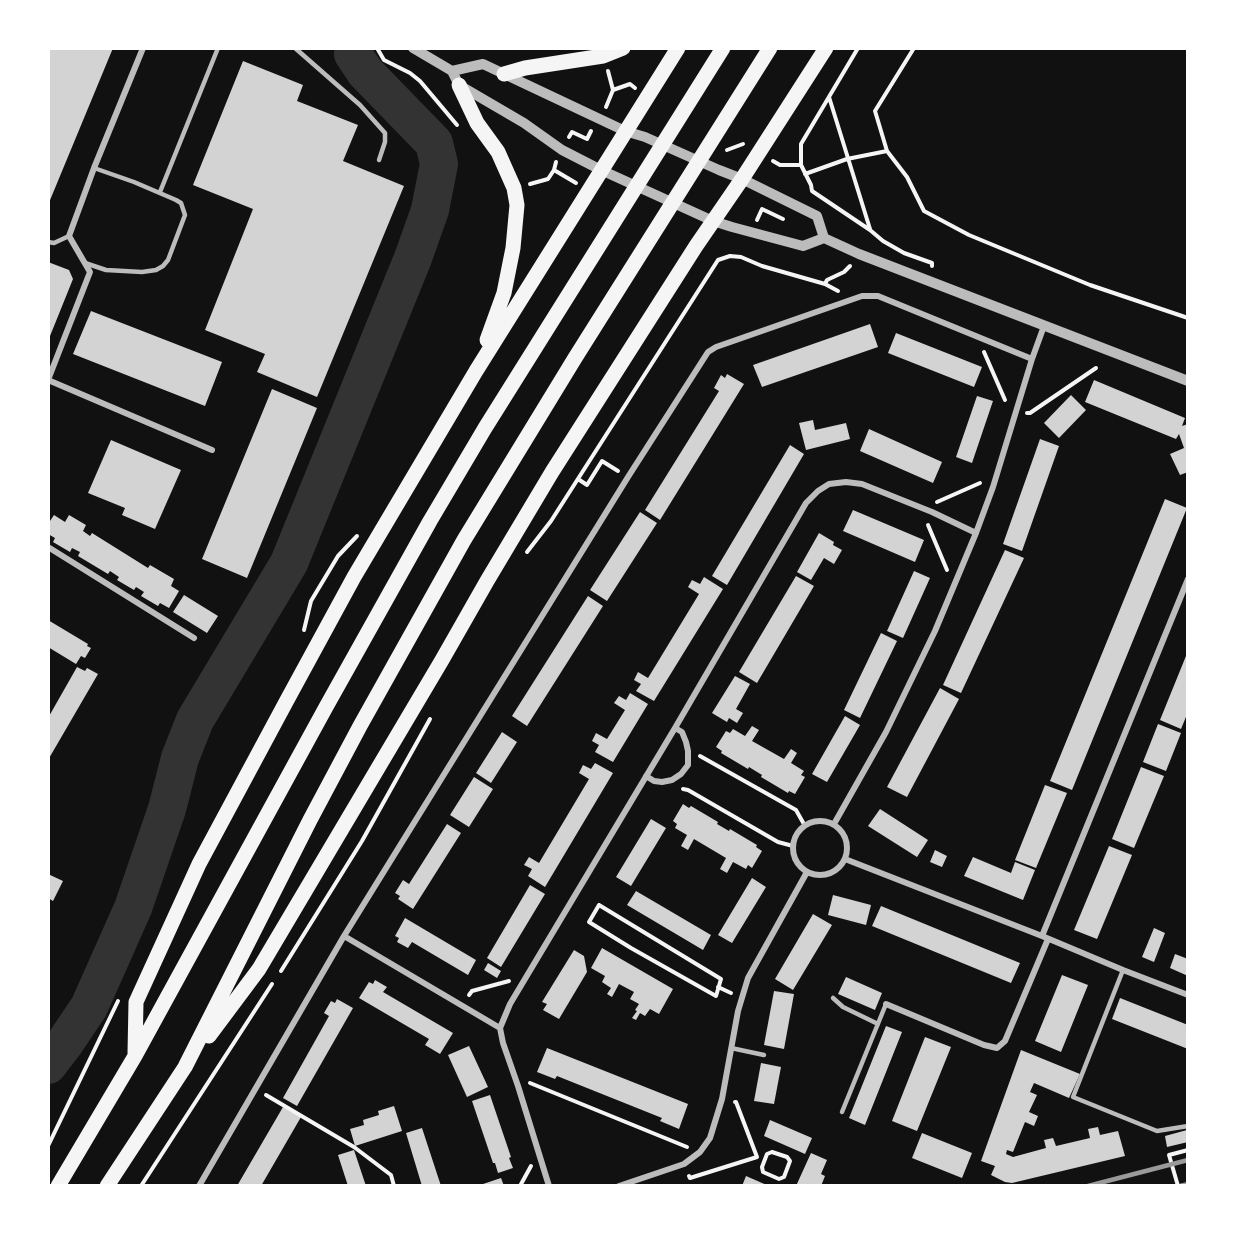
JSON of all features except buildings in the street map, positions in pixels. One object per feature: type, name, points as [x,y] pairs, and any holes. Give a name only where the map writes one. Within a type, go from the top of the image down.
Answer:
[{"type":"highway","points":[[504,74],[525,68],[603,56],[623,48]]},
{"type":"highway","points":[[135,1056],[136,1002],[199,864],[354,577],[476,371],[678,48]]},
{"type":"highway","points":[[58,1186],[135,1056],[337,686],[436,511],[485,428],[723,48]]},
{"type":"highway","points":[[185,1067],[310,820],[464,540],[574,358],[770,48]]},
{"type":"highway","points":[[107,1186],[185,1067],[260,969],[552,472],[826,48]]},
{"type":"highway","points":[[459,85],[477,123],[498,152],[514,188],[517,205],[513,248],[504,293],[476,371]]},
{"type":"street","points":[[142,48],[69,236],[90,272],[48,380],[212,450]]},
{"type":"street","points":[[413,48],[452,70],[459,85],[524,123],[562,150],[692,212],[732,227],[803,246],[824,238],[859,254],[1188,381]]},
{"type":"street","points":[[452,70],[483,64],[625,131],[645,136],[718,170],[742,178],[817,216],[824,238]]},
{"type":"street","points":[[199,1186],[344,936],[708,352],[716,347],[862,296],[878,296],[1032,358]]},
{"type":"street","points":[[834,824],[886,732],[935,631],[993,487],[1044,326]]},
{"type":"street","points":[[549,1186],[500,1028],[519,988],[675,728],[806,503],[829,484],[846,482],[862,484],[932,512],[976,533]]},
{"type":"street","points":[[48,547],[194,638]]},
{"type":"street","points":[[886,1004],[984,1045],[997,1048],[1005,1041],[1188,579]]},
{"type":"street","points":[[646,776],[654,781],[672,780],[688,765],[686,742],[682,732],[675,728]]},
{"type":"street","points":[[814,821],[824,821],[834,824],[845,836],[847,843],[845,859],[832,873],[819,875],[807,872],[799,865],[793,846],[799,831],[805,826],[814,821]]},
{"type":"street","points":[[845,859],[1188,995]]},
{"type":"street","points":[[619,1186],[684,1164],[700,1152],[710,1138],[722,1099],[747,978],[807,872]]},
{"type":"street","points":[[344,936],[500,1028]]},
{"type":"lane","points":[[160,192],[218,48]]},
{"type":"lane","points":[[295,48],[360,105],[385,133],[385,142],[379,160]]},
{"type":"lane","points":[[84,263],[106,270],[142,272],[156,270],[168,260],[185,215],[181,203],[176,200],[94,168]]},
{"type":"lane","points":[[48,242],[54,243],[69,236]]},
{"type":"lane","points":[[1124,970],[1073,1097],[1157,1131],[1188,1126]]},
{"type":"lane","points":[[833,998],[843,1007],[878,1024]]},
{"type":"lane","points":[[842,1112],[886,1004]]},
{"type":"lane","points":[[731,1048],[764,1055]]},
{"type":"path","points":[[377,48],[383,58],[420,81],[459,127]]},
{"type":"path","points":[[858,48],[801,144],[801,165],[812,191],[893,247],[932,263]]},
{"type":"path","points":[[914,48],[875,111],[886,151],[907,177],[924,211],[969,236],[1079,280],[1188,318]]},
{"type":"path","points":[[606,107],[613,90],[607,68]]},
{"type":"path","points":[[613,90],[630,84],[639,91]]},
{"type":"path","points":[[829,97],[870,230]]},
{"type":"path","points":[[567,141],[572,132],[587,140],[591,131]]},
{"type":"path","points":[[805,174],[847,159],[886,151]]},
{"type":"path","points":[[525,185],[548,179],[557,159]]},
{"type":"path","points":[[780,165],[801,165]]},
{"type":"path","points":[[554,170],[579,185]]},
{"type":"path","points":[[758,217],[762,209],[793,223]]},
{"type":"path","points":[[741,257],[744,251]]},
{"type":"path","points":[[566,497],[718,260],[730,256],[741,257],[762,267],[825,284],[827,280],[844,272],[859,254]]},
{"type":"path","points":[[986,340],[983,350],[1008,406]]},
{"type":"path","points":[[1027,412],[1030,413],[1096,368]]},
{"type":"path","points":[[578,479],[587,485],[602,461],[622,473]]},
{"type":"path","points":[[937,502],[983,482]]},
{"type":"path","points":[[927,524],[947,571]]},
{"type":"path","points":[[311,601],[338,556],[357,536]]},
{"type":"path","points":[[688,751],[796,810],[805,826]]},
{"type":"path","points":[[672,780],[676,787],[688,790],[778,842],[793,846]]},
{"type":"path","points":[[598,905],[721,979],[716,996],[589,922],[598,905]]},
{"type":"path","points":[[467,998],[471,991],[509,981],[519,988]]},
{"type":"path","points":[[518,1086],[530,1083],[700,1152]]},
{"type":"path","points":[[255,1089],[354,1147],[391,1175],[394,1186]]},
{"type":"path","points":[[722,1099],[736,1102],[757,1157],[764,1161]]},
{"type":"path","points":[[141,1186],[186,1117]]},
{"type":"path","points":[[48,1146],[57,1127]]},
{"type":"path","points":[[1178,1186],[1169,1155],[1188,1150]]},
{"type":"path","points":[[772,1152],[787,1157],[790,1161],[784,1177],[778,1179],[763,1172],[764,1161],[767,1154],[772,1152]]},
{"type":"path","points":[[684,1164],[690,1178],[757,1157]]},
{"type":"waterway","points":[[48,1065],[89,1007],[133,908],[167,809],[180,758],[195,720],[289,563],[413,258],[430,210],[439,164],[434,143],[365,72],[353,54]]},
{"type":"railway","points":[[1088,1186],[1188,1160]]},
{"type":"railway","points":[[1180,1186],[1188,1184]]}]
